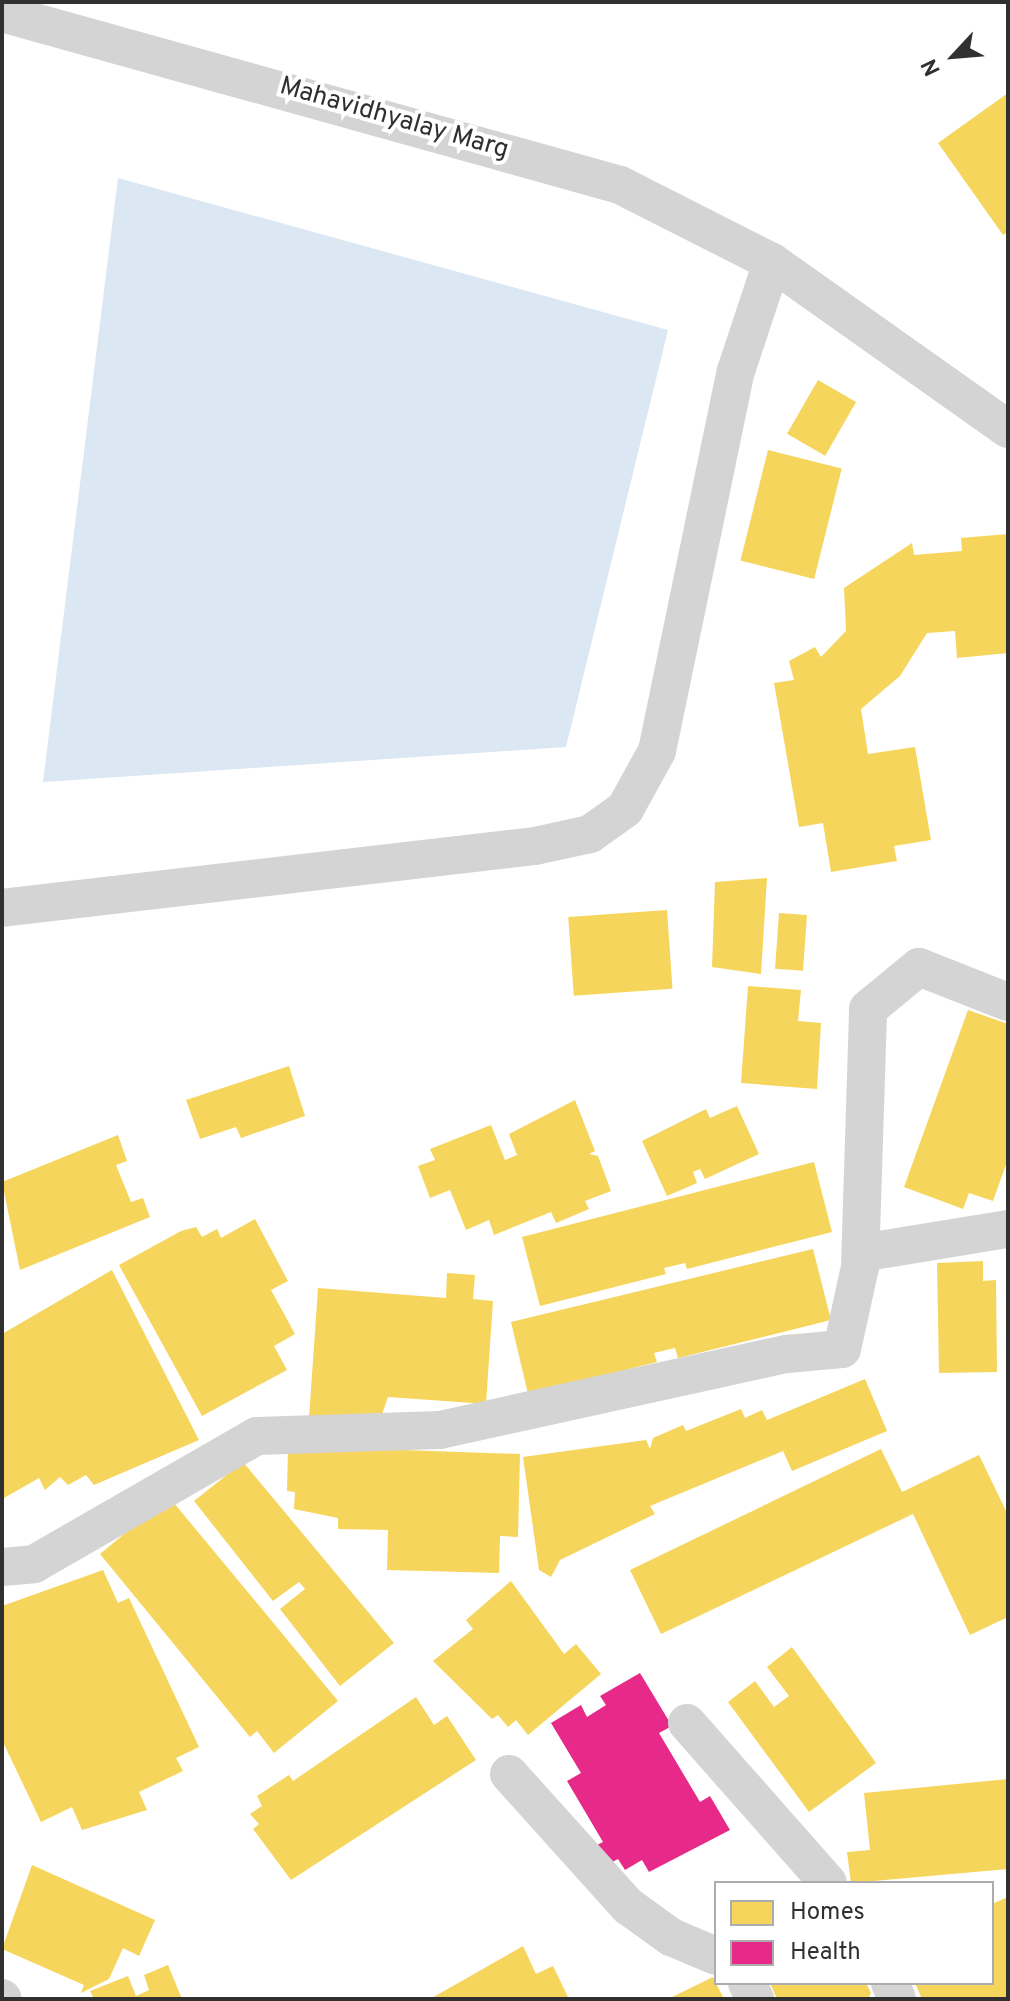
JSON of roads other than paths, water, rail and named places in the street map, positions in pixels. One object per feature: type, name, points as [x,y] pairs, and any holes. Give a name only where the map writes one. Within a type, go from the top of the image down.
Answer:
[{"type":"street","name":"Mahavidhyalay Marg","points":[[2,13],[620,185],[772,262],[1008,429]]},
{"type":"street","points":[[2,908],[535,846],[590,834],[625,809],[657,751],[736,371],[772,262]]},
{"type":"street","points":[[2,1567],[34,1564],[257,1436],[440,1430],[787,1354],[842,1349],[861,1253],[868,1009],[919,967],[1008,1002]]},
{"type":"street","points":[[861,1253],[1008,1229]]},
{"type":"street","points":[[687,1723],[826,1881]]},
{"type":"street","points":[[509,1774],[628,1906],[671,1937],[714,1955]]}]
